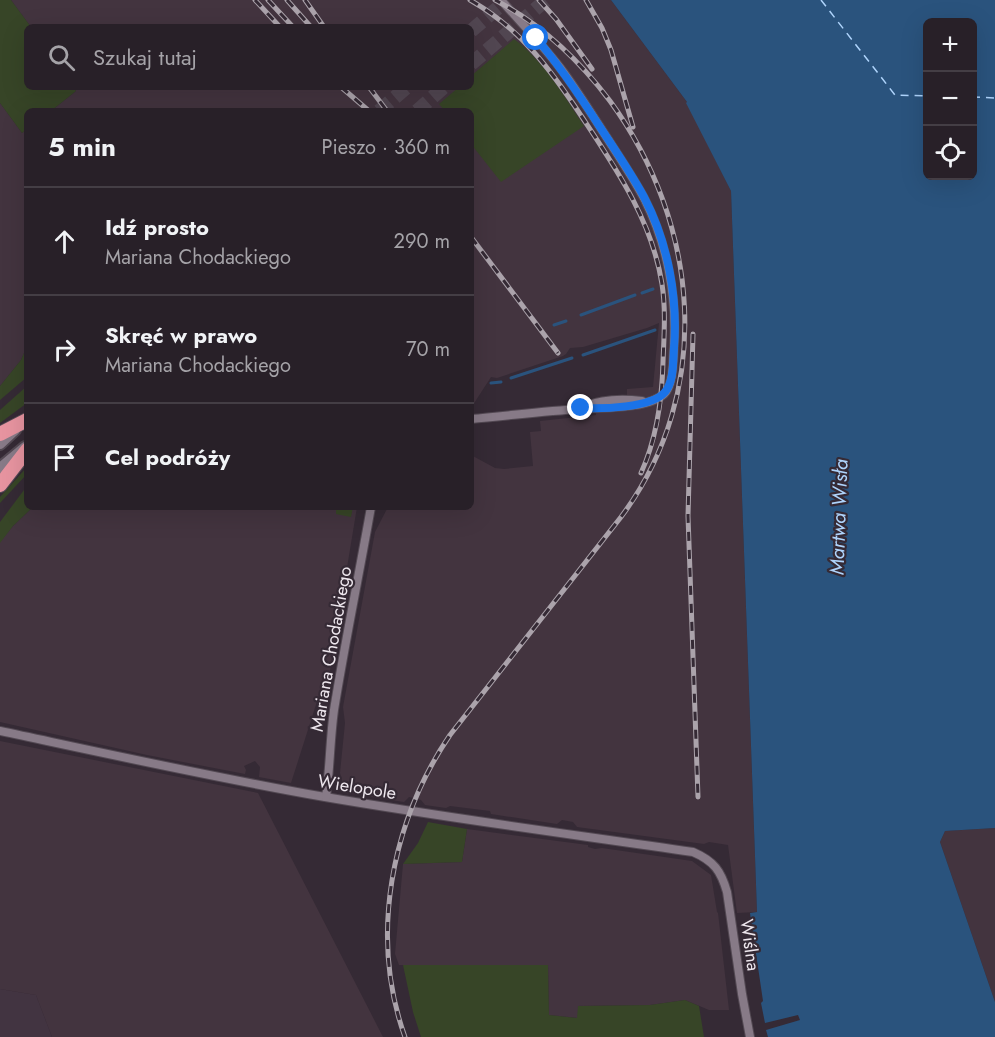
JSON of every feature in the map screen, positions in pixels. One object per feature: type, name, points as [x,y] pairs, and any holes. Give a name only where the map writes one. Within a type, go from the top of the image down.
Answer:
[{"type":"highway","points":[[0,434],[24,422]]},
{"type":"highway","points":[[0,485],[24,454]]},
{"type":"main road","points":[[0,444],[24,423]]},
{"type":"main road","points":[[0,468],[24,447]]},
{"type":"street","points":[[474,419],[581,408],[632,406],[661,396],[669,386],[675,338],[671,282],[665,253],[655,223],[637,185],[568,79],[501,0]]},
{"type":"street","name":"Mariana Chodackiego","points":[[326,797],[334,711],[370,510]]},
{"type":"street","name":"Wielopole","points":[[0,731],[236,781],[411,811],[693,852],[711,861]]},
{"type":"street","name":"Wiślna","points":[[711,861],[719,870],[727,892],[750,1037]]},
{"type":"shaded area","points":[[11,0],[611,0],[687,102],[731,191],[757,912],[737,913],[728,845],[709,842],[704,844],[577,827],[573,822],[562,820],[557,824],[491,814],[490,811],[425,805],[421,800],[409,797],[404,802],[345,793],[340,773],[345,723],[343,707],[375,532],[386,510],[474,510],[474,457],[495,468],[533,466],[530,432],[541,431],[540,421],[596,415],[595,398],[627,395],[627,389],[653,387],[659,323],[583,347],[570,348],[563,356],[497,378],[491,377],[474,403],[474,108],[55,108],[75,90],[474,90],[474,24],[29,24]]},
{"type":"shaded area","points":[[0,103],[22,133],[24,131],[24,353],[0,386]]},
{"type":"shaded area","points":[[30,510],[357,510],[330,671],[320,692],[291,783],[259,777],[260,767],[255,761],[244,766],[245,774],[0,722],[0,542]]},
{"type":"shaded area","points":[[0,741],[258,793],[383,1037],[52,1037],[36,995],[0,989]]},
{"type":"shaded area","points":[[995,828],[995,1002],[940,842],[945,831]]},
{"type":"shaded area","points":[[467,829],[692,861],[711,875],[718,913],[729,1010],[709,1010],[685,1000],[650,1005],[578,1006],[578,1018],[549,1015],[548,965],[399,965],[395,954],[403,864],[462,862]]},
{"type":"shaded area","points":[[0,989],[36,995],[52,1037],[0,1037]]},
{"type":"green space","points":[[0,0],[11,0],[29,24],[24,24],[24,90],[76,91],[55,108],[24,108],[24,131],[22,133],[0,103]]},
{"type":"green space","points":[[514,39],[544,68],[584,126],[501,182],[474,148],[474,108],[442,108],[439,104],[455,90],[474,90],[474,73]]},
{"type":"green space","points":[[24,353],[24,380],[0,400],[0,386]]},
{"type":"green space","points":[[24,389],[24,405],[0,423],[0,410]]},
{"type":"green space","points":[[24,470],[24,477],[0,503],[0,497]]},
{"type":"green space","points":[[24,490],[24,510],[30,510],[0,543],[0,522]]},
{"type":"green space","points":[[336,510],[352,510],[351,517],[336,514]]},
{"type":"green space","points":[[428,822],[467,829],[462,862],[403,864],[418,843]]},
{"type":"green space","points":[[403,965],[548,965],[549,1015],[577,1018],[578,1006],[650,1005],[685,1000],[699,1006],[704,1037],[421,1037]]},
{"type":"water","name":"Martwa Wisła","points":[[611,0],[995,0],[995,828],[945,831],[940,842],[995,1002],[995,1037],[768,1037],[766,1030],[800,1020],[798,1015],[765,1023],[750,913],[757,912],[731,191],[686,103]]},
{"type":"waterway","points":[[642,293],[653,289]]},
{"type":"waterway","points":[[581,315],[635,295]]},
{"type":"waterway","points":[[554,325],[566,321]]},
{"type":"waterway","points":[[583,355],[655,330]]},
{"type":"waterway","points":[[511,378],[572,358]]},
{"type":"waterway","points":[[491,383],[501,382]]},
{"type":"ferry route","points":[[821,0],[895,95],[923,96]]},
{"type":"ferry route","points":[[977,97],[995,98]]},
{"type":"tunnel","points":[[474,28],[507,0]]},
{"type":"tunnel","points":[[474,61],[546,0]]},
{"type":"tunnel","points":[[382,108],[404,90]]},
{"type":"tunnel","points":[[420,108],[441,90]]},
{"type":"railway","points":[[255,0],[277,24]]},
{"type":"railway","points":[[268,0],[290,24]]},
{"type":"railway","points":[[287,0],[308,24]]},
{"type":"railway","points":[[305,0],[322,24]]},
{"type":"railway","points":[[470,0],[488,11],[520,37],[559,83],[620,177],[642,217],[650,239],[662,284],[664,342],[658,419],[641,473]]},
{"type":"railway","points":[[405,1037],[394,999],[389,960],[388,920],[392,881],[400,842],[413,805],[450,735],[621,517],[651,468],[672,416],[683,362],[684,308],[678,253],[663,200],[640,149],[610,101],[572,57],[528,20],[495,0]]},
{"type":"railway","points":[[539,0],[556,19],[592,69]]},
{"type":"railway","points":[[586,0],[611,50],[633,127]]},
{"type":"railway","points":[[344,90],[366,108]]},
{"type":"railway","points":[[371,90],[385,108]]},
{"type":"railway","points":[[474,241],[558,353]]},
{"type":"railway","points":[[693,334],[688,516],[698,797]]},
{"type":"route","points":[[536,38],[564,72],[644,198],[660,237],[671,282],[675,338],[671,379],[667,390],[657,398],[632,406],[581,408]]}]
